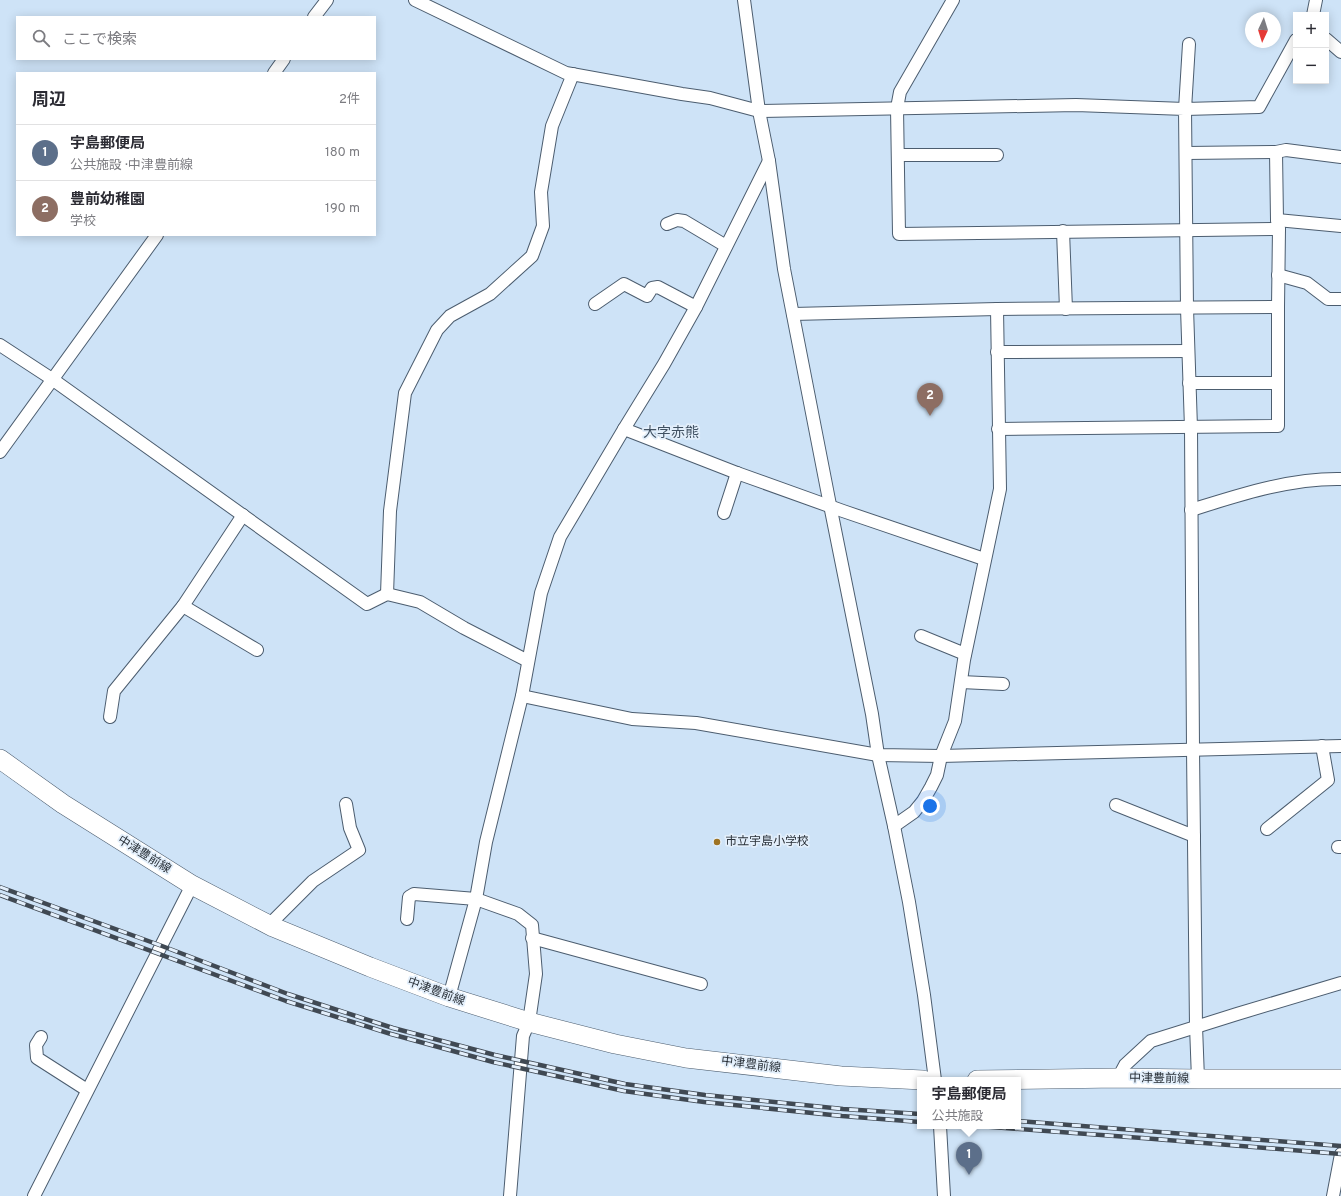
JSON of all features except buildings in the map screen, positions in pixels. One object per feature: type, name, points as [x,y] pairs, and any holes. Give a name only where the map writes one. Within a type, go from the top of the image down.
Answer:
[{"type":"main road","name":"中津豊前線","points":[[0,758],[63,804],[192,885],[269,925],[370,968],[449,997],[529,1022],[615,1044],[686,1058],[841,1076],[917,1080]]},
{"type":"main road","name":"中津豊前線","points":[[1021,1079],[1118,1078],[1198,1080],[1341,1079]]},
{"type":"street","points":[[315,16],[327,0]]},
{"type":"street","points":[[415,0],[566,73],[674,93],[710,98],[759,111],[1076,105],[1185,109],[1259,107],[1293,45]]},
{"type":"street","points":[[744,0],[759,111],[769,161],[784,270],[872,714],[878,755],[909,902],[924,995],[935,1077]]},
{"type":"street","points":[[953,0],[900,92],[897,108],[899,234],[1186,230],[1278,225],[1341,226]]},
{"type":"street","points":[[1314,12],[1316,0]]},
{"type":"street","points":[[1329,42],[1341,52]]},
{"type":"street","points":[[1189,44],[1185,109],[1186,230],[1191,428],[1192,749],[1198,1080]]},
{"type":"street","points":[[275,72],[283,60]]},
{"type":"street","points":[[386,594],[390,511],[405,393],[437,330],[450,316],[490,294],[532,256],[543,226],[541,192],[552,126],[573,74]]},
{"type":"street","points":[[1186,153],[1276,152],[1286,150],[1341,158]]},
{"type":"street","points":[[998,429],[1278,426],[1278,225],[1276,152]]},
{"type":"street","points":[[898,156],[997,155]]},
{"type":"street","points":[[449,997],[476,899],[486,842],[522,696],[541,593],[560,537],[664,364],[696,307],[769,161]]},
{"type":"street","points":[[667,224],[677,220],[684,221],[726,246]]},
{"type":"street","points":[[1063,231],[1066,309]]},
{"type":"street","points":[[0,452],[155,236]]},
{"type":"street","points":[[1278,275],[1306,283],[1328,299],[1341,299]]},
{"type":"street","points":[[595,304],[624,284],[646,296],[652,288],[658,287],[696,307]]},
{"type":"street","points":[[793,314],[997,309],[1278,307]]},
{"type":"street","points":[[894,826],[914,812],[923,801],[937,775],[941,756],[955,721],[965,654],[1000,489],[997,309]]},
{"type":"street","points":[[0,345],[52,379],[367,604],[386,594],[420,602],[464,628],[528,660]]},
{"type":"street","points":[[997,352],[1188,351]]},
{"type":"street","points":[[1189,383],[1278,383]]},
{"type":"street","points":[[624,429],[737,473],[984,559]]},
{"type":"street","points":[[724,513],[737,473]]},
{"type":"street","points":[[1191,510],[1248,492],[1293,483],[1341,479]]},
{"type":"street","points":[[110,717],[114,691],[183,606],[243,515]]},
{"type":"street","points":[[183,606],[258,650]]},
{"type":"street","points":[[921,636],[965,654]]},
{"type":"street","points":[[961,682],[1003,684]]},
{"type":"street","points":[[522,696],[632,719],[696,723],[878,755],[941,756],[1341,746]]},
{"type":"street","points":[[1267,829],[1328,780],[1322,746]]},
{"type":"street","points":[[269,925],[313,880],[359,850],[350,828],[346,804]]},
{"type":"street","points":[[1116,805],[1194,836]]},
{"type":"street","points":[[37,1194],[87,1090],[192,885]]},
{"type":"street","points":[[407,919],[409,896],[414,894],[476,899],[518,914],[532,925],[536,974],[529,1022],[523,1036],[510,1196]]},
{"type":"street","points":[[532,938],[701,984]]},
{"type":"street","points":[[1118,1078],[1125,1065],[1151,1041],[1196,1026],[1341,983]]},
{"type":"street","points":[[41,1037],[36,1045],[37,1058],[87,1090]]},
{"type":"street","points":[[940,1129],[944,1196]]},
{"type":"street","points":[[1333,1196],[1341,1154]]},
{"type":"railway","points":[[0,887],[288,994],[393,1028],[495,1055],[625,1084],[705,1095],[843,1109],[917,1114]]},
{"type":"railway","points":[[0,895],[286,1001],[391,1034],[493,1062],[624,1091],[704,1102],[917,1122]]},
{"type":"railway","points":[[1021,1121],[1341,1146]]},
{"type":"railway","points":[[1020,1129],[1341,1154]]},
{"type":"place","name":"豊前幼稚園","points":[[930,416]]},
{"type":"place","name":"市立宇島小学校","points":[[717,842]]},
{"type":"place","name":"宇島郵便局","points":[[969,1175]]},
{"type":"district","name":"大字赤熊","points":[[671,433]]}]
